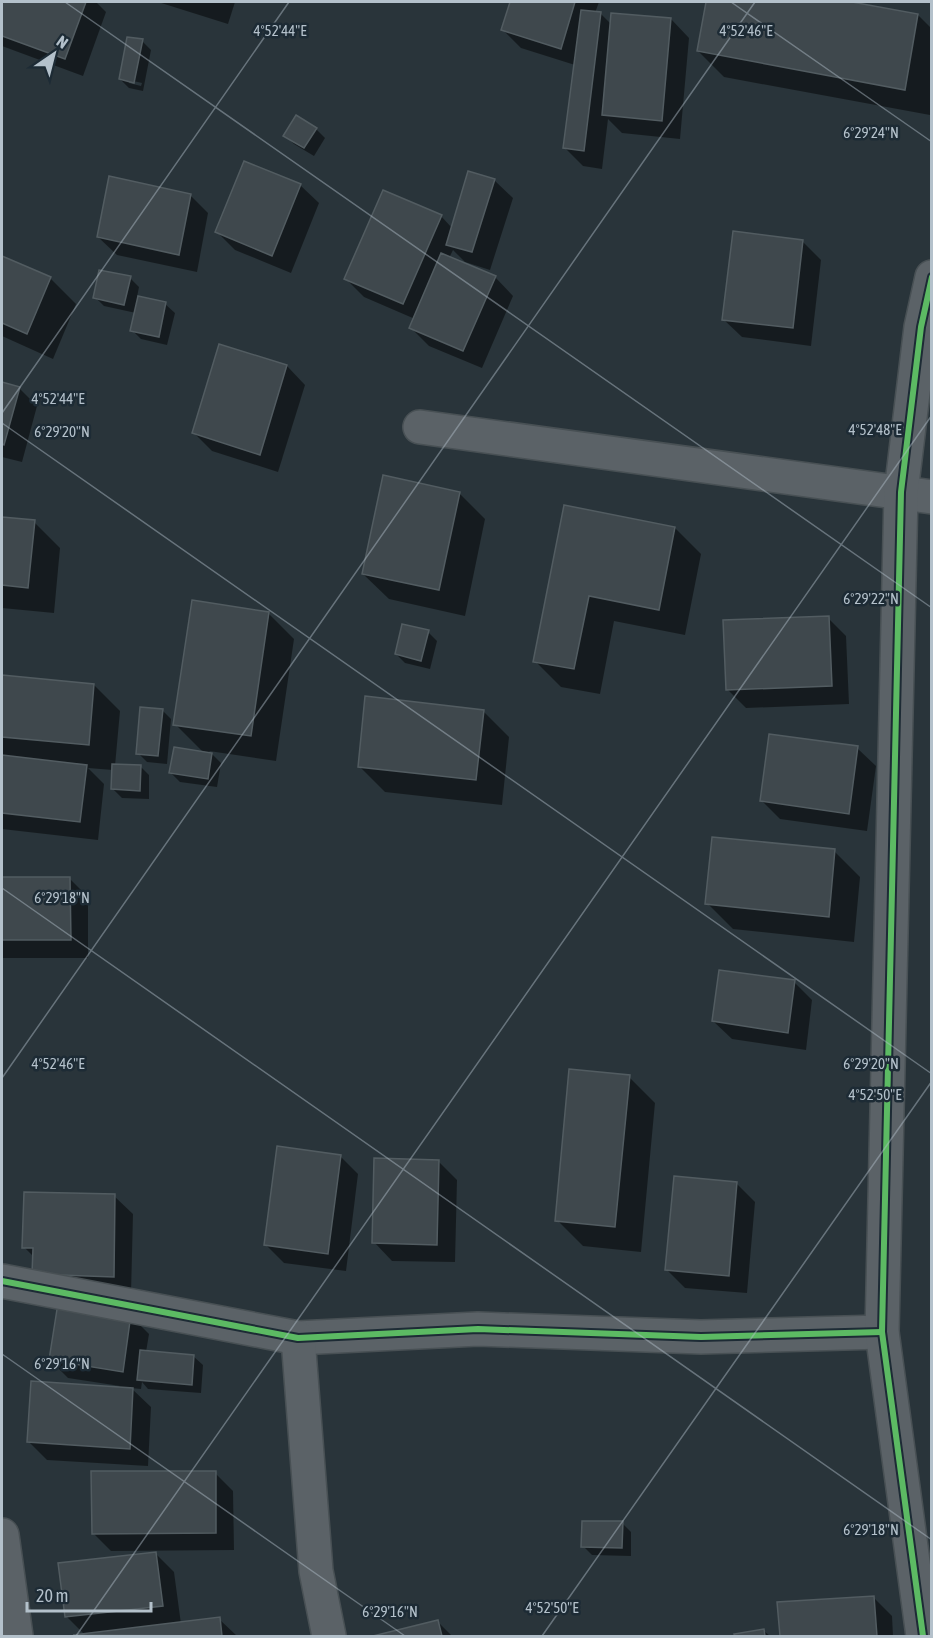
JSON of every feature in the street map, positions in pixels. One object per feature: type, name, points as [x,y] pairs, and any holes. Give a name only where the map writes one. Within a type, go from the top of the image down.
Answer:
[{"type":"street","points":[[923,1636],[882,1332],[921,327],[932,277]]},
{"type":"street","points":[[420,427],[916,494]]},
{"type":"street","points":[[2,1281],[298,1338],[478,1329],[701,1337],[882,1332]]},
{"type":"street","points":[[298,1338],[316,1571],[329,1636]]},
{"type":"street","points":[[2,1535],[16,1636]]},
{"type":"building","points":[[2,2],[86,2],[65,59],[2,36]]},
{"type":"building","points":[[510,2],[575,2],[561,49],[501,30]]},
{"type":"building","points":[[706,2],[852,2],[918,14],[905,90],[697,51]]},
{"type":"building","points":[[581,10],[601,12],[584,151],[563,148]]},
{"type":"building","points":[[611,13],[671,18],[662,121],[602,115]]},
{"type":"building","points":[[127,37],[143,39],[134,83],[119,79]]},
{"type":"building","points":[[296,115],[317,128],[304,148],[283,136]]},
{"type":"building","points":[[244,161],[301,184],[272,256],[215,232]]},
{"type":"building","points":[[468,171],[495,179],[472,252],[446,245]]},
{"type":"building","points":[[109,176],[191,194],[179,255],[97,237]]},
{"type":"building","points":[[383,190],[442,215],[403,304],[344,279]]},
{"type":"building","points":[[733,231],[803,240],[793,328],[722,320]]},
{"type":"building","points":[[441,253],[496,276],[463,351],[409,328]]},
{"type":"building","points":[[2,256],[51,277],[27,334],[2,323]]},
{"type":"building","points":[[99,270],[131,276],[124,305],[93,298]]},
{"type":"building","points":[[138,296],[166,302],[159,337],[130,331]]},
{"type":"building","points":[[219,344],[287,365],[260,455],[192,433]]},
{"type":"building","points":[[2,382],[20,387],[4,445],[2,444]]},
{"type":"building","points":[[383,475],[460,492],[439,590],[362,574]]},
{"type":"building","points":[[564,505],[675,527],[659,610],[589,596],[574,669],[533,662]]},
{"type":"building","points":[[2,517],[35,520],[28,588],[2,585]]},
{"type":"building","points":[[192,600],[269,612],[251,736],[173,725]]},
{"type":"building","points":[[829,616],[832,686],[726,690],[723,620]]},
{"type":"building","points":[[402,624],[429,630],[421,661],[395,654]]},
{"type":"building","points":[[2,675],[94,684],[89,745],[2,737]]},
{"type":"building","points":[[365,696],[484,710],[476,780],[358,767]]},
{"type":"building","points":[[140,707],[163,709],[158,756],[136,754]]},
{"type":"building","points":[[769,734],[858,746],[849,814],[760,801]]},
{"type":"building","points":[[174,747],[212,753],[208,779],[169,773]]},
{"type":"building","points":[[2,755],[87,765],[80,822],[2,813]]},
{"type":"building","points":[[112,764],[141,765],[140,791],[111,789]]},
{"type":"building","points":[[712,837],[835,849],[829,917],[705,904]]},
{"type":"building","points":[[2,877],[70,877],[71,940],[2,940]]},
{"type":"building","points":[[719,970],[795,980],[788,1033],[712,1021]]},
{"type":"building","points":[[569,1069],[630,1075],[615,1227],[555,1221]]},
{"type":"building","points":[[277,1146],[341,1155],[328,1254],[264,1245]]},
{"type":"building","points":[[374,1158],[439,1160],[437,1245],[372,1243]]},
{"type":"building","points":[[674,1176],[737,1182],[729,1276],[665,1270]]},
{"type":"building","points":[[24,1192],[115,1194],[114,1277],[32,1274],[33,1248],[22,1248]]},
{"type":"building","points":[[58,1303],[131,1314],[123,1372],[49,1360]]},
{"type":"building","points":[[140,1350],[194,1355],[192,1385],[137,1380]]},
{"type":"building","points":[[31,1381],[133,1388],[130,1449],[27,1442]]},
{"type":"building","points":[[91,1471],[216,1471],[216,1533],[92,1534]]},
{"type":"building","points":[[582,1521],[623,1521],[622,1548],[581,1547]]},
{"type":"building","points":[[156,1552],[163,1606],[65,1617],[58,1563]]},
{"type":"building","points":[[874,1596],[877,1636],[780,1636],[777,1602]]},
{"type":"building","points":[[220,1617],[222,1636],[73,1635]]},
{"type":"building","points":[[438,1620],[442,1636],[373,1636]]},
{"type":"building","points":[[764,1629],[765,1636],[735,1636],[734,1634]]},
{"type":"cycle path","points":[[923,1636],[882,1332],[901,492],[921,327],[932,277]]},
{"type":"cycle path","points":[[2,1281],[298,1338],[478,1329],[701,1337],[882,1332]]}]
